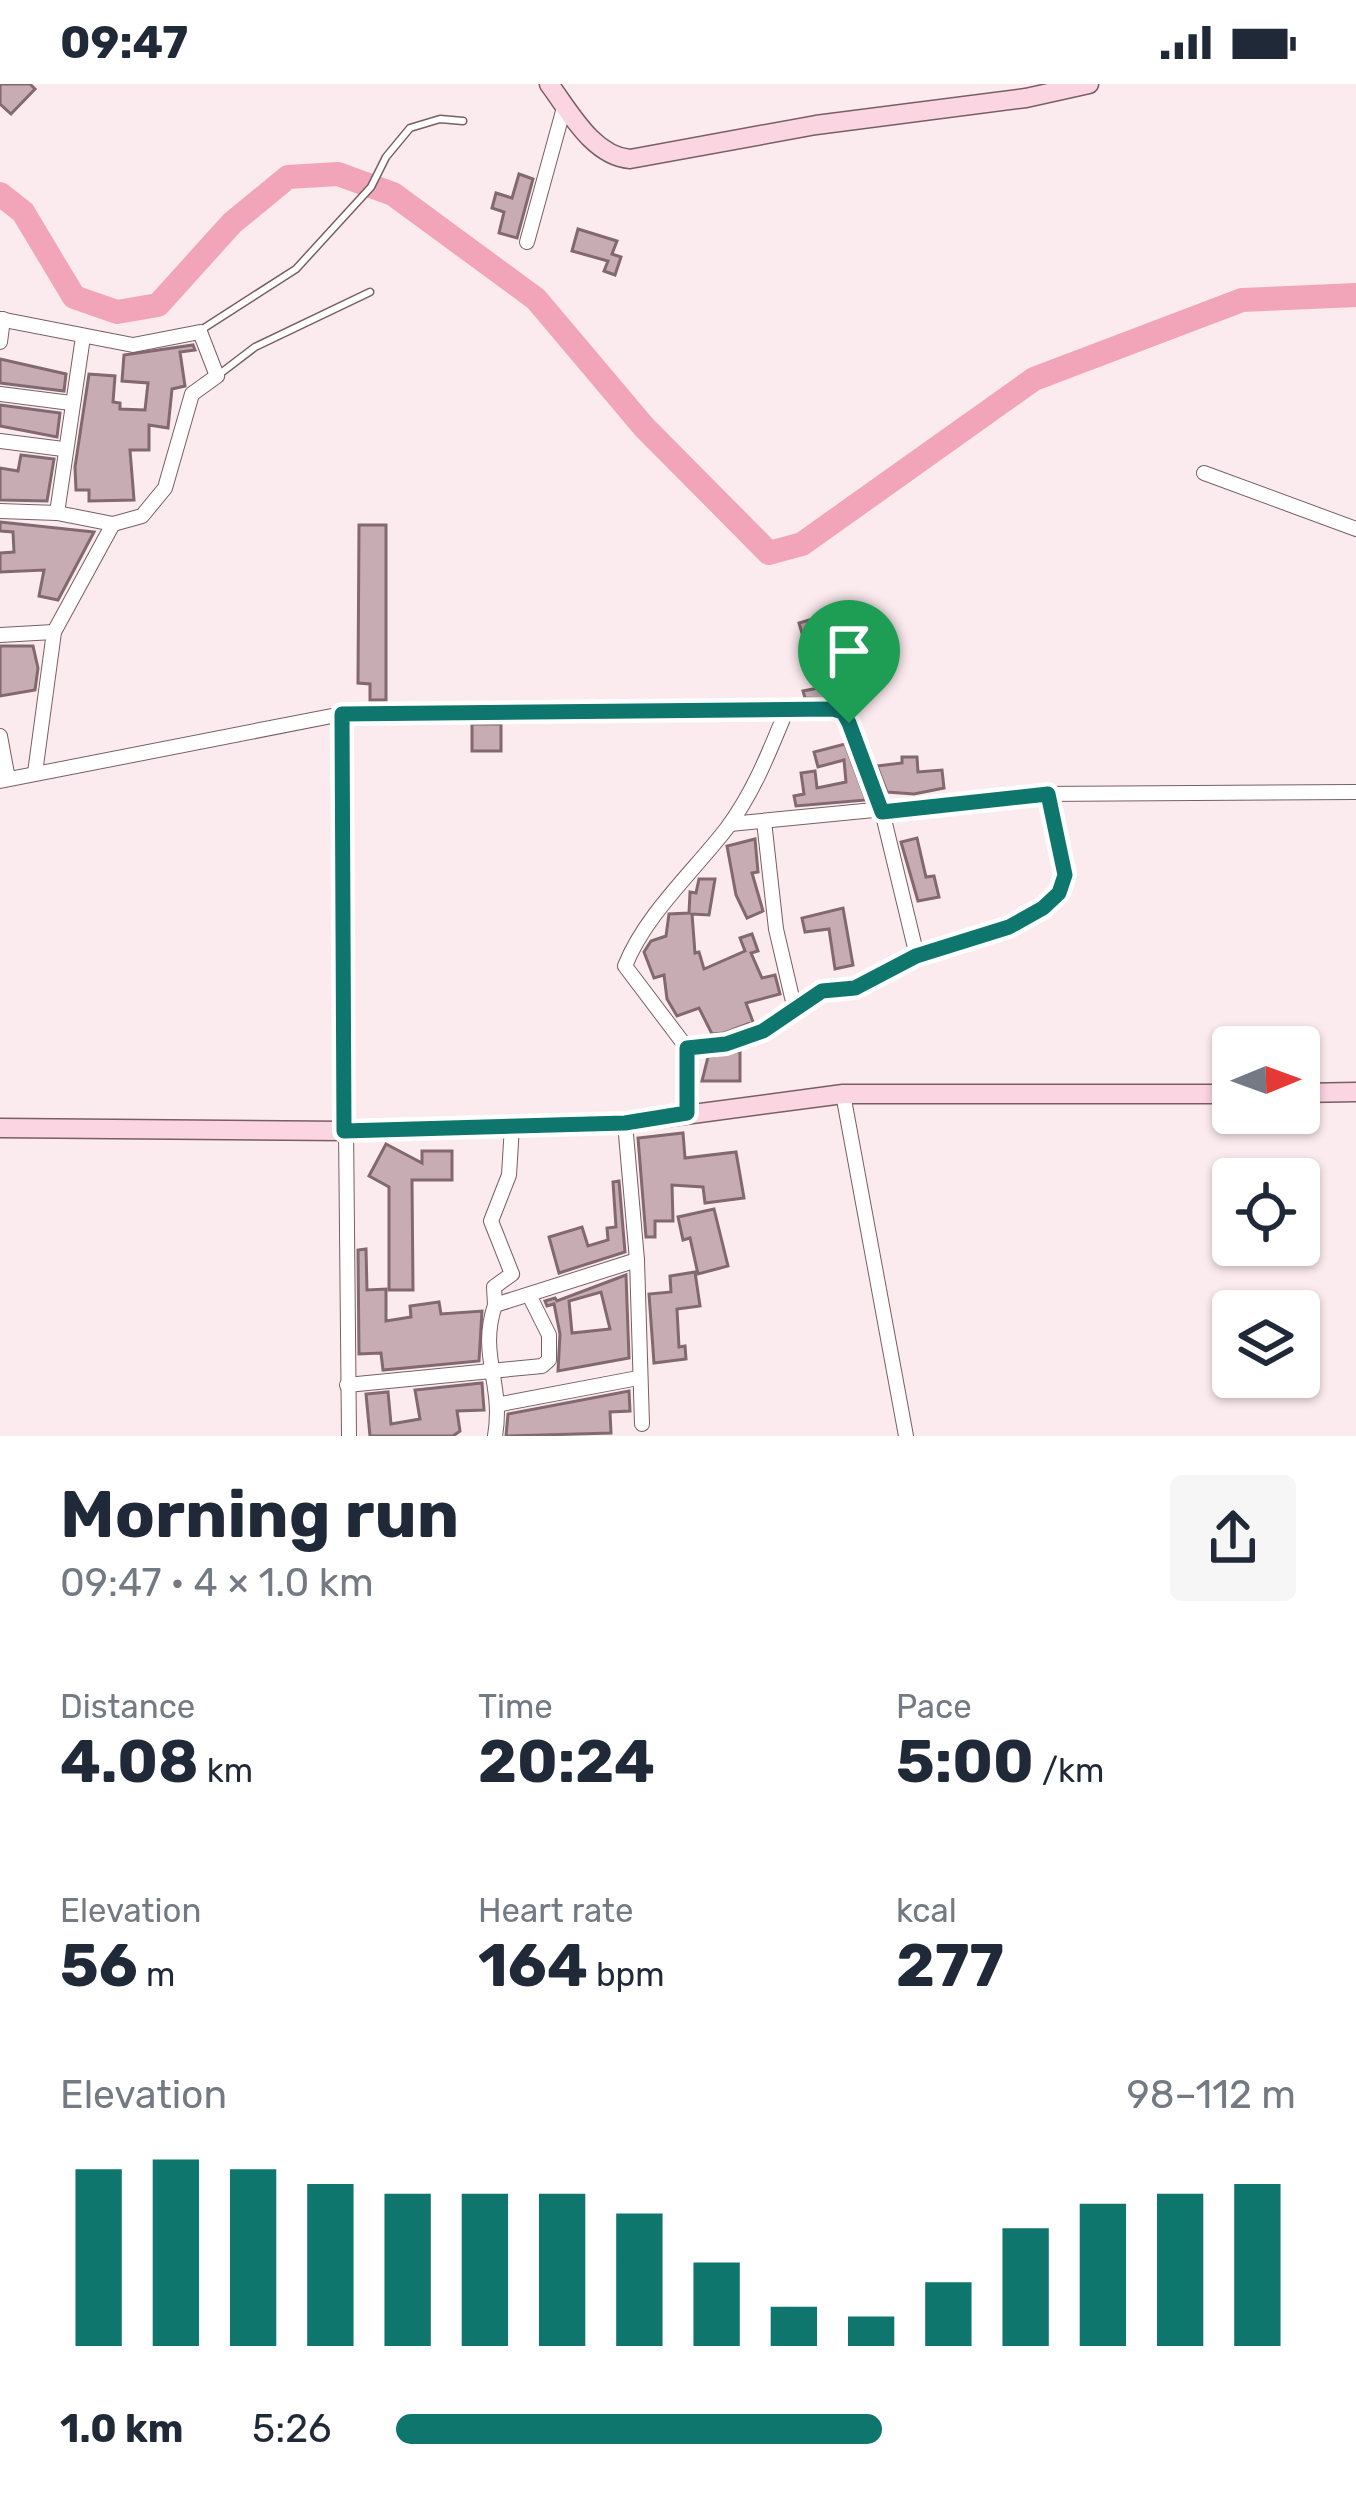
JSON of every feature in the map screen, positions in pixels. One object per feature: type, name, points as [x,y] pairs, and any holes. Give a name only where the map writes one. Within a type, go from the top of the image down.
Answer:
[{"type":"street","points":[[549,84],[611,158],[629,159],[816,125],[1026,98],[1089,84]]},
{"type":"street","points":[[527,242],[565,104]]},
{"type":"street","points":[[0,342],[2,319],[133,345],[200,332],[217,376],[192,394],[165,488],[142,516],[113,524],[57,513],[0,511]]},
{"type":"street","points":[[57,513],[83,337]]},
{"type":"street","points":[[0,394],[71,403]]},
{"type":"street","points":[[0,441],[63,448]]},
{"type":"street","points":[[1204,473],[1356,529]]},
{"type":"street","points":[[35,773],[54,632],[113,524]]},
{"type":"street","points":[[0,635],[54,632]]},
{"type":"street","points":[[687,1113],[687,1048],[626,966],[665,904],[730,824],[760,774],[787,709]]},
{"type":"street","points":[[0,736],[4,780],[342,714],[843,712],[882,812],[916,956]]},
{"type":"street","points":[[342,714],[349,1436]]},
{"type":"street","points":[[730,824],[1048,794],[1356,792]]},
{"type":"street","points":[[687,1048],[726,1044],[763,1031],[822,991],[855,988],[916,956],[1009,927],[1059,893],[1065,875],[1064,851],[1048,794]]},
{"type":"street","points":[[764,821],[776,928],[794,1006]]},
{"type":"street","points":[[1320,1093],[1356,1092]]},
{"type":"street","points":[[0,1128],[344,1131],[625,1123],[843,1094],[1212,1094]]},
{"type":"street","points":[[843,1094],[906,1436]]},
{"type":"street","points":[[625,1123],[637,1260],[642,1424]]},
{"type":"street","points":[[495,1436],[501,1404],[488,1327],[495,1305],[494,1287],[512,1274],[491,1221],[509,1175],[512,1126]]},
{"type":"street","points":[[495,1305],[637,1260]]},
{"type":"street","points":[[347,1385],[542,1366],[549,1360],[549,1335],[529,1294]]},
{"type":"street","points":[[501,1404],[638,1378]]},
{"type":"lane","points":[[200,332],[296,268],[371,187],[386,157],[410,128],[440,119],[463,121]]},
{"type":"lane","points":[[217,376],[255,347],[370,292]]},
{"type":"building","points":[[0,84],[30,84],[35,89],[11,114],[0,104]]},
{"type":"building","points":[[519,174],[533,179],[517,238],[499,233],[504,212],[492,208],[496,193],[512,198]]},
{"type":"building","points":[[578,229],[617,241],[612,254],[621,257],[615,275],[604,271],[608,261],[572,251]]},
{"type":"building","points":[[193,345],[195,350],[180,352],[185,386],[172,389],[168,428],[149,425],[149,450],[130,450],[134,500],[89,501],[89,490],[76,490],[75,467],[89,374],[115,376],[113,402],[120,403],[120,409],[145,410],[148,383],[122,381],[124,355]]},
{"type":"building","points":[[0,359],[66,374],[64,391],[0,383]]},
{"type":"building","points":[[0,405],[60,413],[57,437],[0,426]]},
{"type":"building","points":[[21,455],[54,459],[47,501],[0,500],[0,468],[18,471]]},
{"type":"building","points":[[0,522],[94,532],[58,600],[39,596],[44,570],[0,572],[0,553],[14,552],[13,532],[0,531]]},
{"type":"building","points":[[359,525],[386,525],[386,700],[370,700],[370,684],[358,683]]},
{"type":"building","points":[[816,618],[831,653],[825,655],[833,683],[839,681],[845,700],[805,698],[803,691],[818,688],[799,623]]},
{"type":"building","points":[[0,646],[33,646],[38,668],[35,690],[0,696]]},
{"type":"building","points":[[472,724],[501,724],[501,751],[472,751]]},
{"type":"building","points":[[845,744],[866,800],[796,806],[794,796],[804,794],[801,773],[815,771],[817,788],[846,782],[844,760],[818,767],[814,752]]},
{"type":"building","points":[[902,757],[917,757],[918,772],[942,770],[944,788],[914,794],[887,792],[877,766],[902,763]]},
{"type":"building","points":[[917,838],[926,877],[934,876],[939,897],[918,901],[901,842]]},
{"type":"building","points":[[755,839],[758,872],[752,873],[763,911],[747,918],[736,895],[727,846]]},
{"type":"building","points":[[699,879],[715,879],[709,915],[692,914],[695,953],[699,952],[704,969],[745,951],[740,938],[752,934],[758,951],[751,953],[762,978],[775,975],[780,994],[746,1003],[753,1022],[724,1033],[712,1034],[699,1008],[677,1016],[667,999],[664,975],[654,978],[644,952],[651,941],[666,936],[669,914],[689,913],[690,892],[696,893]]},
{"type":"building","points":[[843,908],[853,965],[835,969],[829,929],[805,932],[802,918]]},
{"type":"building","points":[[740,1051],[740,1081],[702,1081],[708,1057]]},
{"type":"building","points":[[683,1133],[685,1158],[736,1152],[744,1198],[705,1203],[703,1187],[672,1185],[673,1221],[655,1221],[655,1237],[646,1237],[638,1138]]},
{"type":"building","points":[[386,1144],[422,1163],[422,1151],[452,1151],[452,1180],[412,1180],[413,1290],[389,1290],[389,1187],[369,1176]]},
{"type":"building","points":[[619,1181],[625,1252],[559,1273],[549,1237],[582,1227],[588,1246],[608,1240],[607,1228],[616,1227],[613,1182]]},
{"type":"building","points":[[714,1209],[728,1266],[698,1274],[690,1238],[683,1240],[678,1217]]},
{"type":"building","points":[[366,1249],[367,1290],[386,1289],[386,1321],[411,1317],[410,1306],[439,1302],[441,1314],[482,1311],[479,1361],[383,1370],[381,1353],[359,1354],[358,1250]]},
{"type":"building","points":[[695,1272],[700,1306],[677,1309],[679,1347],[685,1346],[686,1359],[654,1363],[649,1294],[671,1292],[670,1276]]},
{"type":"building","points":[[626,1275],[629,1358],[558,1371],[560,1334],[554,1304],[547,1306],[545,1301],[557,1301]],"holes":[[[601,1292],[610,1329],[572,1333],[569,1301]]]},
{"type":"building","points":[[482,1383],[484,1410],[457,1411],[460,1431],[453,1436],[370,1436],[366,1394],[388,1392],[391,1424],[420,1419],[415,1390]]},
{"type":"building","points":[[629,1391],[630,1411],[610,1412],[611,1433],[506,1436],[508,1414]]},
{"type":"waterway","points":[[0,194],[23,212],[74,297],[117,312],[158,305],[232,223],[288,177],[338,174],[393,194],[536,299],[644,427],[769,553],[802,544],[1034,379],[1242,300],[1356,295]]},
{"type":"route","points":[[833,709],[843,712],[849,723],[882,812],[1048,794],[1064,851],[1065,875],[1059,893],[1009,927],[916,956],[855,988],[822,991],[763,1031],[726,1044],[687,1048],[687,1113],[625,1123],[344,1131],[342,714],[833,709]]}]
